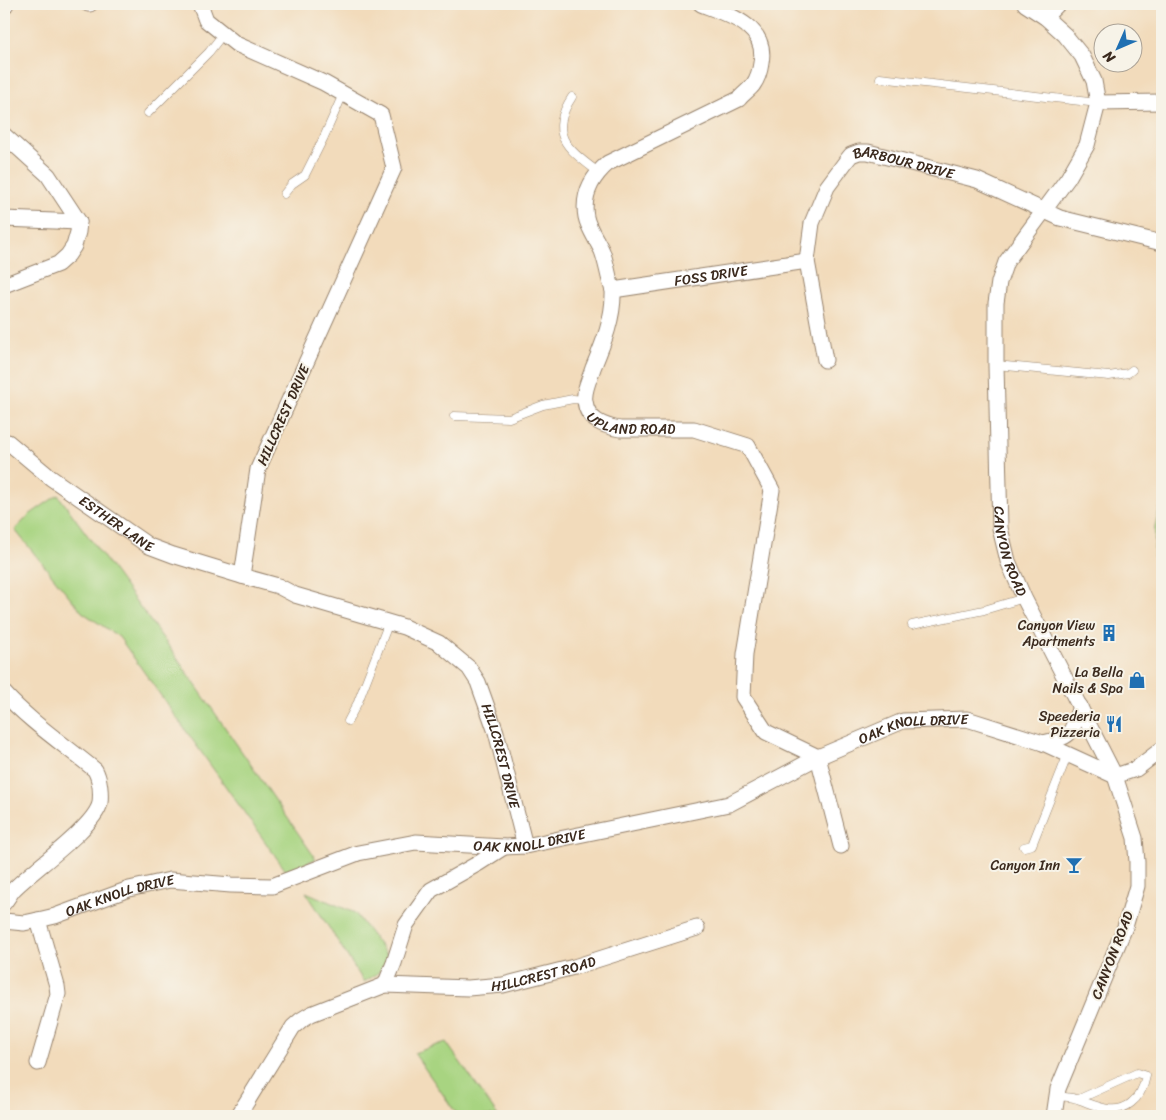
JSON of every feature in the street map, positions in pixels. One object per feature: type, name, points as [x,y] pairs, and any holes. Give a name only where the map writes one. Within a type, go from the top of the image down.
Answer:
[{"type":"street","name":"HILLCREST DRIVE","points":[[200,4],[206,20],[236,44],[324,83],[381,115],[394,168],[258,469],[242,576],[278,586],[294,595],[404,627],[439,644],[469,668],[478,682],[496,732],[525,846]]},
{"type":"street","name":"UPLAND ROAD","points":[[701,4],[728,14],[755,33],[761,43],[760,73],[753,85],[739,99],[608,163],[598,172],[589,186],[586,197],[586,218],[602,252],[613,290],[612,314],[584,400],[588,412],[598,423],[608,427],[620,429],[694,429],[748,446],[772,490],[745,654],[744,697],[766,732],[818,757]]},
{"type":"street","name":"CANYON ROAD","points":[[1025,4],[1064,35],[1082,56],[1094,81],[1098,103],[1087,145],[1068,178],[1006,262],[999,282],[996,303],[996,365],[1000,528],[1008,561],[1024,598],[1115,776],[1135,838],[1137,862],[1136,886],[1125,927],[1058,1089],[1054,1116]]},
{"type":"street","points":[[1044,18],[1058,4]]},
{"type":"street","points":[[1098,103],[1162,102]]},
{"type":"street","points":[[4,135],[48,175],[78,222],[78,232],[74,246],[58,264],[4,285]]},
{"type":"street","name":"BARBOUR DRIVE","points":[[825,360],[807,261],[812,223],[826,187],[851,155],[859,152],[868,152],[977,180],[1060,218],[1162,244]]},
{"type":"street","points":[[4,218],[78,222]]},
{"type":"street","name":"FOSS DRIVE","points":[[613,290],[807,261]]},
{"type":"street","name":"ESTHER LANE","points":[[8,442],[51,478],[149,546],[242,576]]},
{"type":"street","points":[[4,693],[32,721],[55,736],[95,770],[99,777],[100,804],[93,816],[75,836],[13,890],[4,902]]},
{"type":"street","points":[[1043,743],[1064,738],[1071,733],[1080,706]]},
{"type":"street","name":"OAK KNOLL DRIVE","points":[[4,921],[24,923],[55,916],[129,889],[170,880],[272,886],[358,853],[416,842],[504,847],[525,846],[729,804],[818,757],[902,721],[967,719],[1043,743],[1115,776]]},
{"type":"street","points":[[1115,776],[1136,769],[1162,749]]},
{"type":"street","points":[[818,757],[841,846]]},
{"type":"street","points":[[238,1116],[294,1027],[311,1014],[385,985],[406,925],[431,890],[504,847]]},
{"type":"street","points":[[38,920],[58,994],[38,1062]]},
{"type":"street","name":"HILLCREST ROAD","points":[[385,985],[468,988],[504,985],[574,968],[697,928]]},
{"type":"lane","points":[[148,113],[209,52],[223,34]]},
{"type":"lane","points":[[880,78],[1098,103]]},
{"type":"lane","points":[[284,194],[292,184],[305,175],[343,94]]},
{"type":"lane","points":[[572,97],[561,118],[562,136],[572,150],[598,172]]},
{"type":"lane","points":[[996,365],[1109,376],[1128,373],[1132,370]]},
{"type":"lane","points":[[454,416],[509,418],[543,405],[573,399],[584,400]]},
{"type":"lane","points":[[912,625],[984,610],[1024,598]]},
{"type":"lane","points":[[348,721],[358,702],[389,622]]},
{"type":"lane","points":[[1024,848],[1032,845],[1068,754]]},
{"type":"lane","points":[[1057,1096],[1079,1099],[1088,1104],[1116,1110],[1135,1099],[1141,1092],[1146,1076],[1138,1073],[1079,1099]]},
{"type":"green space","points":[[58,495],[170,648],[316,859],[286,871],[119,637],[82,612],[15,530],[29,515]]},
{"type":"green space","points":[[1162,501],[1162,561],[1154,557],[1155,526]]},
{"type":"green space","points":[[306,892],[355,913],[389,958],[377,974],[364,982]]},
{"type":"green space","points":[[446,1042],[498,1116],[458,1116],[414,1053]]},
{"type":"place","name":"Canyon View Apartments","points":[[1109,633]]},
{"type":"place","name":"La Bella Nails & Spa","points":[[1137,680]]},
{"type":"place","name":"Speederia Pizzeria","points":[[1114,724]]},
{"type":"place","name":"Canyon Inn","points":[[1074,865]]}]
